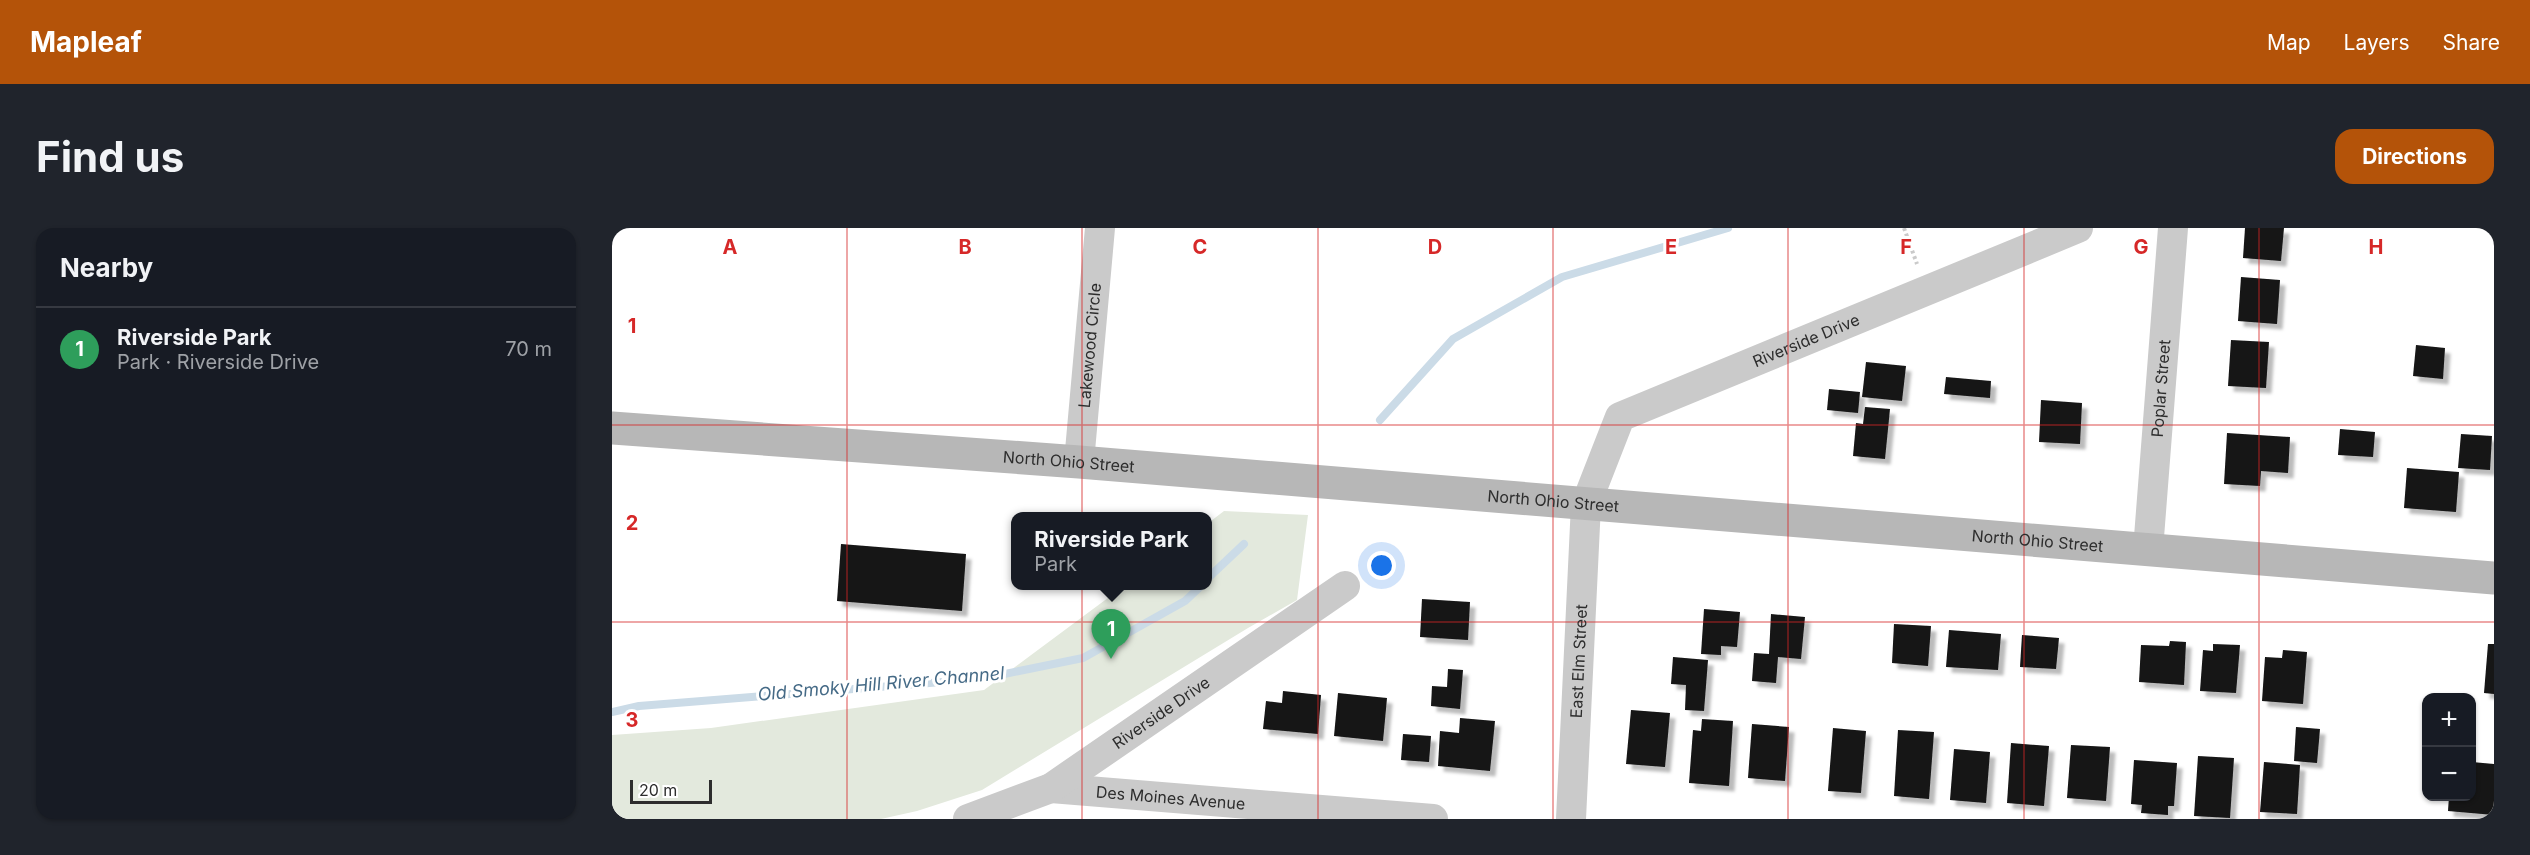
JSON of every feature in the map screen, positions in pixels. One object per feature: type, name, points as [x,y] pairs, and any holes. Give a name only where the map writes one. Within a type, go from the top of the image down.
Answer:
[{"type":"main road","name":"North Ohio Street","points":[[612,428],[1079,462],[2494,578]]},
{"type":"street","name":"Lakewood Circle","points":[[1079,462],[1100,228]]},
{"type":"street","name":"Riverside Drive","points":[[1586,504],[1620,417],[2078,228]]},
{"type":"street","name":"Poplar Street","points":[[2148,550],[2173,228]]},
{"type":"street","name":"East Elm Street","points":[[1571,819],[1586,504]]},
{"type":"street","name":"Riverside Drive","points":[[968,819],[1051,788],[1345,586]]},
{"type":"street","name":"Des Moines Avenue","points":[[1051,788],[1433,819]]},
{"type":"path","points":[[1904,228],[1911,245]]},
{"type":"shaded area","points":[[1224,511],[1308,515],[1297,600],[982,790],[917,811],[881,819],[612,819],[612,735],[711,728],[984,690],[1119,590],[1212,590],[1212,520]]},
{"type":"building","points":[[2245,228],[2284,228],[2281,261],[2243,258]]},
{"type":"building","points":[[2241,277],[2280,280],[2277,324],[2238,321]]},
{"type":"building","points":[[2231,340],[2269,342],[2266,388],[2228,386]]},
{"type":"building","points":[[2416,345],[2445,348],[2443,379],[2413,376]]},
{"type":"building","points":[[1866,362],[1906,366],[1902,401],[1862,397]]},
{"type":"building","points":[[1946,377],[1991,381],[1990,398],[1944,394]]},
{"type":"building","points":[[1829,389],[1860,392],[1858,413],[1827,410]]},
{"type":"building","points":[[2041,400],[2082,403],[2080,444],[2039,442]]},
{"type":"building","points":[[1865,407],[1890,409],[1885,459],[1853,456],[1856,423],[1863,424]]},
{"type":"building","points":[[2340,429],[2375,432],[2373,457],[2338,455]]},
{"type":"building","points":[[2227,433],[2290,437],[2288,473],[2261,471],[2260,486],[2224,484]]},
{"type":"building","points":[[2461,434],[2492,436],[2490,470],[2458,468]]},
{"type":"building","points":[[2407,468],[2459,472],[2456,512],[2404,508]]},
{"type":"building","points":[[841,544],[966,554],[962,611],[837,601]]},
{"type":"building","points":[[1422,599],[1470,602],[1468,640],[1420,637]]},
{"type":"building","points":[[1704,609],[1740,612],[1737,647],[1721,646],[1721,655],[1701,654]]},
{"type":"building","points":[[1771,614],[1805,617],[1801,659],[1778,657],[1776,683],[1752,681],[1754,653],[1769,654]]},
{"type":"building","points":[[1894,624],[1931,626],[1928,666],[1892,663]]},
{"type":"building","points":[[1949,630],[2001,634],[1998,670],[1946,667]]},
{"type":"building","points":[[2022,635],[2059,638],[2056,669],[2020,667]]},
{"type":"building","points":[[2170,641],[2186,642],[2184,685],[2139,682],[2141,645],[2169,646]]},
{"type":"building","points":[[2213,644],[2240,645],[2236,693],[2200,691],[2203,650],[2213,651]]},
{"type":"building","points":[[2488,644],[2494,644],[2494,694],[2484,693]]},
{"type":"building","points":[[2283,650],[2307,652],[2303,704],[2262,701],[2265,657],[2282,658]]},
{"type":"building","points":[[1673,657],[1708,660],[1704,711],[1685,710],[1686,685],[1671,684]]},
{"type":"building","points":[[1448,669],[1463,670],[1460,709],[1431,706],[1432,686],[1447,687]]},
{"type":"building","points":[[1283,691],[1321,695],[1318,734],[1263,729],[1266,701],[1282,703]]},
{"type":"building","points":[[1338,693],[1387,698],[1383,741],[1334,736]]},
{"type":"building","points":[[1631,710],[1670,713],[1665,767],[1626,764]]},
{"type":"building","points":[[1460,718],[1495,721],[1490,771],[1438,766],[1440,731],[1459,733]]},
{"type":"building","points":[[1702,719],[1733,721],[1729,786],[1689,783],[1693,730],[1701,731]]},
{"type":"building","points":[[1752,724],[1789,727],[1785,781],[1748,778]]},
{"type":"building","points":[[2296,727],[2320,729],[2317,763],[2294,761]]},
{"type":"building","points":[[1833,728],[1866,731],[1861,793],[1828,791]]},
{"type":"building","points":[[1898,730],[1934,732],[1929,799],[1894,796]]},
{"type":"building","points":[[1403,734],[1431,736],[1429,762],[1401,760]]},
{"type":"building","points":[[2011,743],[2049,746],[2044,806],[2007,803]]},
{"type":"building","points":[[2071,745],[2110,747],[2106,801],[2067,798]]},
{"type":"building","points":[[1954,749],[1990,752],[1986,803],[1950,800]]},
{"type":"building","points":[[2198,756],[2234,758],[2230,818],[2194,816]]},
{"type":"building","points":[[2134,760],[2177,763],[2174,806],[2168,806],[2168,815],[2141,813],[2142,805],[2131,804]]},
{"type":"building","points":[[2264,762],[2300,765],[2297,814],[2260,812]]},
{"type":"building","points":[[2476,762],[2494,764],[2494,815],[2448,811],[2449,801],[2476,801]]},
{"type":"waterway","name":"Old Smoky Hill River Channel","points":[[1380,420],[1453,339],[1562,277],[1728,228]]},
{"type":"waterway","name":"Old Smoky Hill River Channel","points":[[1212,574],[1244,544]]},
{"type":"waterway","name":"Old Smoky Hill River Channel","points":[[612,712],[639,706],[980,679],[1083,658],[1185,601],[1197,590]]},
{"type":"place","name":"Riverside Park","points":[[1111,659]]}]
